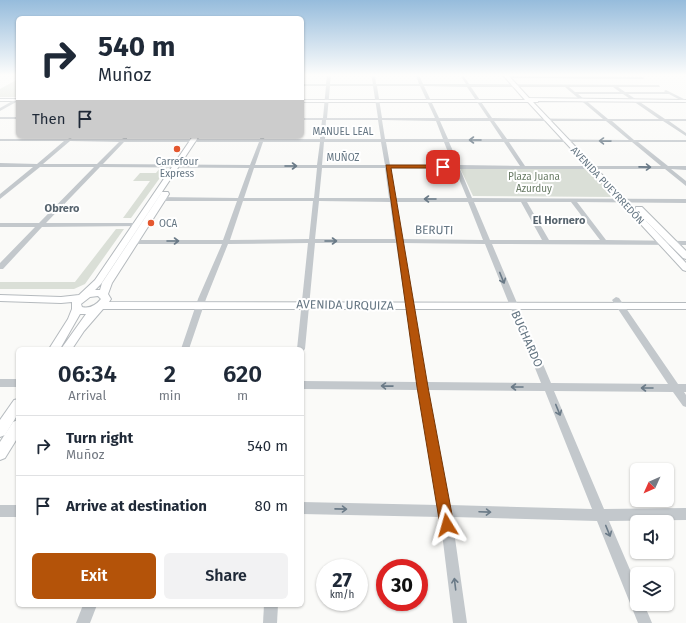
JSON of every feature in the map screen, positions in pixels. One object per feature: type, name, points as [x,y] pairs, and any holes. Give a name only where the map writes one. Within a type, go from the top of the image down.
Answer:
[{"type":"main road","name":"AVENIDA PUEYRREDÓN","points":[[534,104],[627,200],[686,256]]},
{"type":"main road","points":[[67,347],[80,328],[101,302],[108,283],[162,199],[180,166],[198,138]]},
{"type":"main road","points":[[55,347],[73,319],[80,302],[98,282],[154,199],[180,166]]},
{"type":"main road","name":"AVENIDA PUEYRREDÓN","points":[[627,200],[662,243],[686,268]]},
{"type":"main road","points":[[0,304],[64,304],[80,302],[95,293],[101,302]]},
{"type":"main road","points":[[0,298],[80,302],[88,311],[101,302]]},
{"type":"main road","points":[[619,303],[686,299]]},
{"type":"main road","name":"AVENIDA URQUIZA","points":[[101,302],[512,302],[619,303],[686,306]]},
{"type":"main road","points":[[0,431],[16,407]]},
{"type":"main road","points":[[0,454],[16,429]]},
{"type":"street","points":[[0,110],[11,104]]},
{"type":"street","points":[[301,347],[326,104]]},
{"type":"street","points":[[378,104],[422,387],[445,511],[460,623]]},
{"type":"street","name":"BUCHARDO","points":[[430,104],[549,388],[630,587]]},
{"type":"street","points":[[481,104],[523,167]]},
{"type":"street","points":[[588,104],[686,184]]},
{"type":"street","points":[[640,104],[686,135]]},
{"type":"street","points":[[0,118],[16,118]]},
{"type":"street","points":[[304,119],[686,120]]},
{"type":"street","points":[[0,146],[16,135]]},
{"type":"street","points":[[0,197],[72,138]]},
{"type":"street","name":"MANUEL LEAL","points":[[0,140],[72,138],[262,138],[323,140],[686,141]]},
{"type":"street","points":[[0,267],[125,138]]},
{"type":"street","points":[[186,347],[201,302],[226,241],[262,138]]},
{"type":"street","name":"MUÑOZ","points":[[0,165],[686,168]]},
{"type":"street","points":[[154,199],[686,200]]},
{"type":"street","points":[[523,200],[548,243]]},
{"type":"street","points":[[572,200],[605,243]]},
{"type":"street","points":[[0,225],[136,225]]},
{"type":"street","name":"BERUTI","points":[[134,242],[399,241],[686,243]]},
{"type":"street","points":[[619,303],[686,403]]},
{"type":"street","points":[[0,383],[16,383]]},
{"type":"street","points":[[304,385],[686,388]]},
{"type":"street","points":[[304,508],[601,516],[686,514]]},
{"type":"street","points":[[0,511],[16,511]]},
{"type":"street","points":[[83,623],[89,607]]},
{"type":"street","points":[[270,623],[271,607]]},
{"type":"street","name":"BUCHARDO","points":[[640,611],[645,623]]},
{"type":"green space","points":[[160,168],[167,168],[131,218],[123,218],[150,181],[133,181],[140,173],[156,173]]},
{"type":"green space","name":"Plaza Juana Azurduy","points":[[460,168],[589,168],[615,197],[473,196]]},
{"type":"green space","points":[[116,229],[124,229],[85,284],[74,289],[0,289],[0,282],[75,282]]},
{"type":"place","name":"Carrefour Express","points":[[177,149]]},
{"type":"place","name":"OCA","points":[[151,223]]},
{"type":"district","name":"Obrero","points":[[62,208]]},
{"type":"district","name":"El Hornero","points":[[559,220]]},
{"type":"route","points":[[443,167],[388,166],[396,227],[409,299],[422,387],[447,525]]}]
